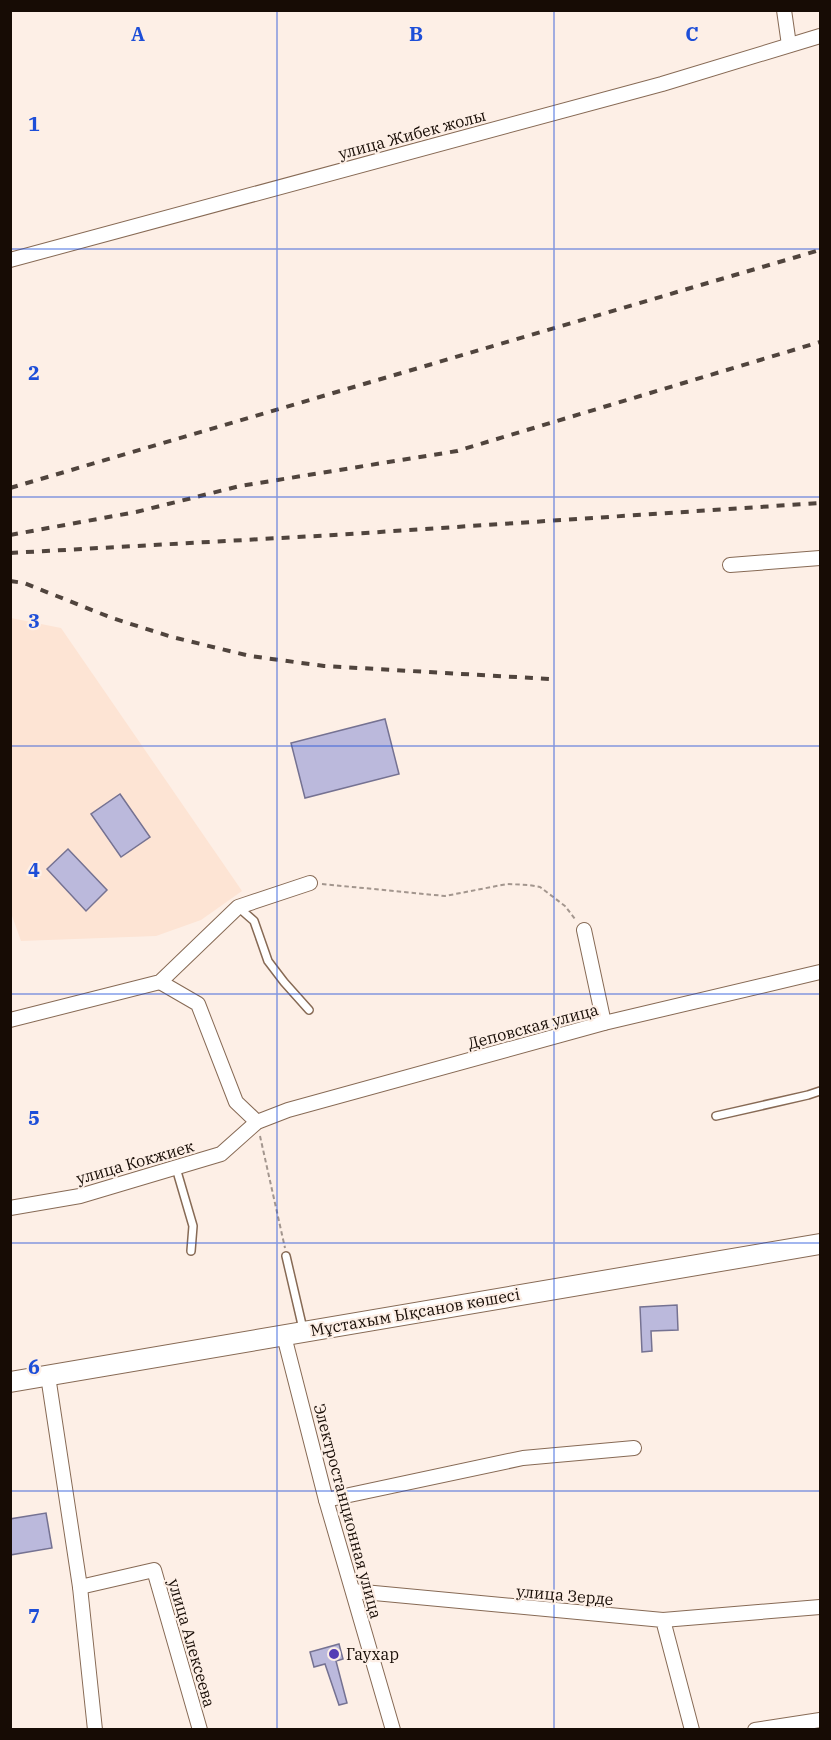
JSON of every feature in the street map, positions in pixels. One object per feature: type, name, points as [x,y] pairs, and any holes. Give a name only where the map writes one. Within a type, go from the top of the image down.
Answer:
[{"type":"main road","name":"Мұстахым Ықсанов көшесі","points":[[10,1382],[820,1244]]},
{"type":"street","points":[[784,10],[789,45]]},
{"type":"street","name":"улица Жибек жолы","points":[[10,260],[650,87],[820,36]]},
{"type":"street","points":[[730,565],[820,558]]},
{"type":"street","points":[[10,1020],[160,982],[238,907],[310,883]]},
{"type":"street","points":[[584,930],[604,1023]]},
{"type":"street","name":"Деповская улица","points":[[257,1122],[288,1110],[604,1023],[820,972]]},
{"type":"street","points":[[160,982],[198,1004],[236,1102],[257,1122]]},
{"type":"street","name":"улица Кокжиек","points":[[10,1208],[80,1196],[221,1154],[257,1122]]},
{"type":"street","name":"Электростанционная улица","points":[[284,1336],[326,1500],[393,1730]]},
{"type":"street","points":[[48,1376],[80,1587],[95,1730]]},
{"type":"street","points":[[326,1500],[523,1458],[634,1448]]},
{"type":"street","name":"улица Алексеева","points":[[80,1587],[154,1570],[200,1730]]},
{"type":"street","name":"улица Зерде","points":[[352,1591],[663,1620]]},
{"type":"street","points":[[692,1730],[663,1620],[820,1607]]},
{"type":"street","points":[[755,1730],[820,1720]]},
{"type":"lane","points":[[238,907],[254,921],[268,961],[309,1010]]},
{"type":"lane","points":[[716,1116],[820,1091]]},
{"type":"lane","points":[[176,1167],[193,1226],[191,1251]]},
{"type":"lane","points":[[286,1256],[304,1331]]},
{"type":"path","points":[[310,883],[445,896],[507,884],[540,887],[565,906],[584,930]]},
{"type":"path","points":[[257,1122],[286,1256]]},
{"type":"shaded area","points":[[11,618],[61,628],[242,891],[201,920],[156,936],[21,941],[11,913]]},
{"type":"building","points":[[385,719],[399,774],[305,798],[291,743]]},
{"type":"building","points":[[120,794],[150,837],[121,857],[91,814]]},
{"type":"building","points":[[68,849],[107,890],[86,911],[47,869]]},
{"type":"building","points":[[677,1305],[678,1330],[651,1331],[652,1351],[642,1352],[640,1307]]},
{"type":"building","points":[[46,1513],[52,1548],[10,1555],[10,1519]]},
{"type":"building","points":[[339,1644],[343,1659],[336,1661],[347,1703],[339,1705],[325,1664],[314,1667],[310,1652]]},
{"type":"railway","points":[[10,488],[820,250]]},
{"type":"railway","points":[[10,535],[136,512],[240,486],[457,451],[820,342]]},
{"type":"railway","points":[[10,553],[334,535],[820,503]]},
{"type":"railway","points":[[10,581],[24,583],[112,618],[172,637],[250,656],[324,666],[550,679]]},
{"type":"place","name":"Гаухар","points":[[334,1654]]}]
